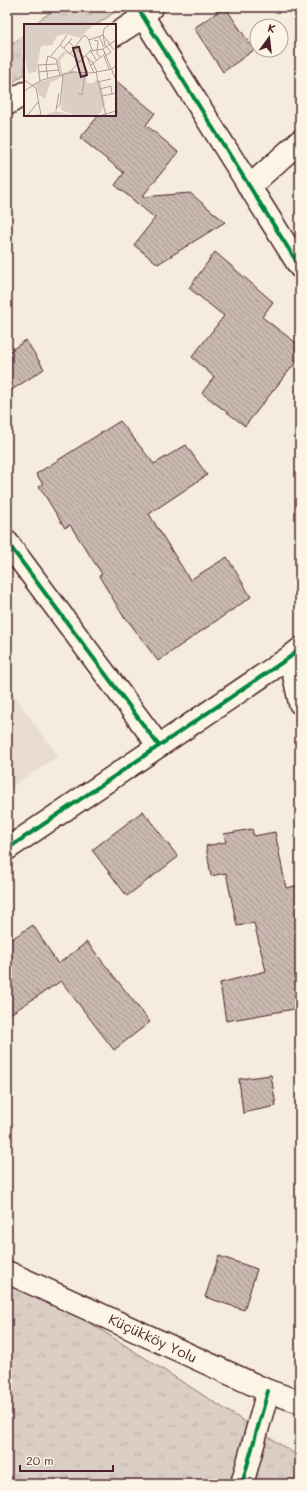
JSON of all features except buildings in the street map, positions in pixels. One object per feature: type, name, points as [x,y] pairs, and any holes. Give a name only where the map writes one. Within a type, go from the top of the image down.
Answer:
[{"type":"street","points":[[116,34],[144,10],[249,187],[300,267]]},
{"type":"street","points":[[7,104],[24,94]]},
{"type":"street","points":[[249,187],[300,141]]},
{"type":"street","points":[[7,542],[159,746]]},
{"type":"street","points":[[7,849],[295,653],[300,703]]},
{"type":"street","name":"Küçükköy Yolu","points":[[7,1272],[268,1391],[300,1402]]},
{"type":"street","points":[[242,1484],[268,1391]]},
{"type":"shaded area","points":[[7,686],[58,756],[7,790]]},
{"type":"green space","points":[[59,7],[122,7],[97,24],[35,24]]},
{"type":"green space","points":[[24,35],[24,75],[7,86],[7,48]]},
{"type":"green space","points":[[7,1270],[300,1457],[300,1484],[7,1484]]},
{"type":"cycle path","points":[[137,7],[300,267]]},
{"type":"cycle path","points":[[7,542],[159,746]]},
{"type":"cycle path","points":[[7,849],[300,649]]},
{"type":"cycle path","points":[[242,1484],[268,1391]]}]
